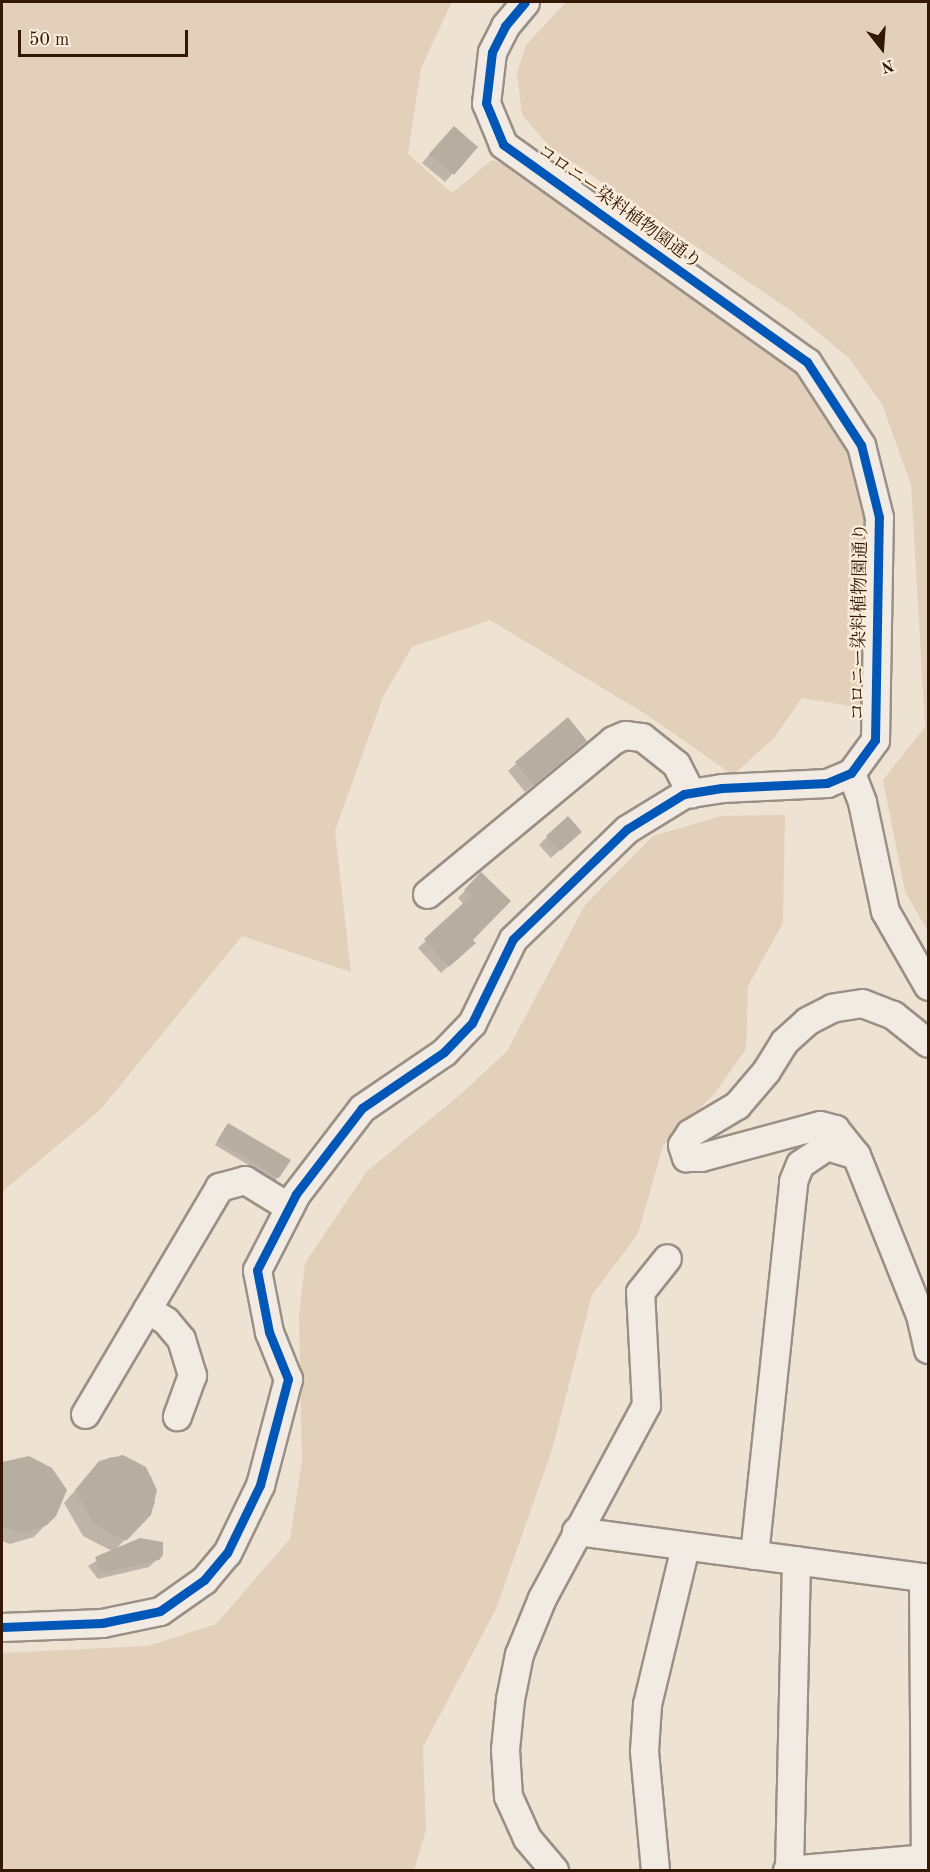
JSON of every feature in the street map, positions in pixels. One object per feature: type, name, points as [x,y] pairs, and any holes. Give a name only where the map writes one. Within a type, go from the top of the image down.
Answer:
[{"type":"street","name":"コロニー染料植物園通り","points":[[525,2],[505,26],[492,52],[486,103],[503,144],[807,363],[861,445],[879,517],[877,696],[875,740],[851,773]]},
{"type":"street","points":[[427,894],[613,740],[626,735],[642,737],[676,764],[691,793]]},
{"type":"street","points":[[2,1627],[102,1623],[160,1611],[204,1580],[227,1553],[261,1485],[288,1379],[269,1332],[257,1270],[289,1207],[362,1108],[444,1052],[472,1023],[513,939],[627,829],[691,793],[722,788],[827,783],[851,773],[862,802],[885,911],[928,986]]},
{"type":"street","points":[[928,1043],[893,1015],[862,1003],[832,1008],[807,1021],[784,1042],[766,1071],[737,1105],[690,1133],[682,1144],[686,1157],[701,1157],[820,1125],[835,1129],[856,1155],[920,1315],[928,1349]]},
{"type":"street","points":[[754,1555],[793,1181],[800,1164],[827,1146],[856,1155]]},
{"type":"street","points":[[85,1414],[219,1186],[245,1180],[289,1207]]},
{"type":"street","points":[[554,1870],[527,1838],[508,1796],[505,1749],[519,1654],[542,1598],[576,1531],[646,1406],[640,1292],[667,1258]]},
{"type":"street","points":[[147,1309],[166,1321],[181,1339],[192,1375],[177,1416]]},
{"type":"street","points":[[576,1531],[686,1547],[796,1560],[926,1578],[927,1858],[788,1870],[796,1560]]},
{"type":"street","points":[[655,1870],[644,1751],[647,1704],[686,1547]]},
{"type":"shaded area","points":[[2,2],[452,2],[421,68],[408,154],[452,193],[492,160],[537,180],[810,370],[882,517],[862,708],[802,698],[774,738],[733,775],[647,715],[490,620],[412,647],[383,697],[335,831],[351,972],[242,936],[101,1109],[2,1192]]},
{"type":"shaded area","points":[[566,2],[928,2],[928,931],[905,892],[883,780],[925,727],[911,485],[882,404],[848,357],[794,313],[550,147],[522,115],[517,73],[526,45]]},
{"type":"shaded area","points":[[785,815],[783,923],[748,986],[746,1049],[715,1093],[663,1146],[638,1234],[592,1295],[552,1450],[496,1609],[423,1747],[426,1830],[414,1870],[2,1870],[2,1653],[148,1646],[216,1624],[290,1539],[302,1460],[299,1315],[305,1263],[367,1171],[461,1094],[507,1051],[585,905],[653,836],[721,816]]},
{"type":"building","points":[[454,126],[478,147],[454,175],[429,154]]},
{"type":"building","points":[[568,717],[587,741],[534,785],[515,762]]},
{"type":"building","points":[[568,816],[582,832],[560,851],[546,836]]},
{"type":"building","points":[[481,872],[511,901],[473,940],[476,943],[449,967],[424,939],[471,896],[464,890]]},
{"type":"building","points":[[228,1123],[291,1160],[279,1178],[217,1141]]},
{"type":"building","points":[[123,1455],[146,1467],[157,1490],[151,1515],[126,1541],[94,1524],[75,1490],[99,1461]]},
{"type":"building","points":[[29,1456],[52,1468],[67,1490],[56,1516],[47,1525],[23,1533],[2,1526],[2,1462]]},
{"type":"building","points":[[140,1538],[163,1542],[163,1555],[159,1560],[106,1572],[99,1568],[95,1557]]},
{"type":"cycle path","points":[[2,1627],[102,1623],[160,1611],[204,1580],[227,1553],[260,1485],[288,1379],[269,1332],[257,1270],[296,1194],[362,1108],[444,1052],[472,1023],[513,939],[627,829],[684,794],[722,788],[827,783],[851,773],[875,740],[879,517],[861,445],[807,362],[503,144],[486,103],[492,52],[505,26],[525,2]]}]
